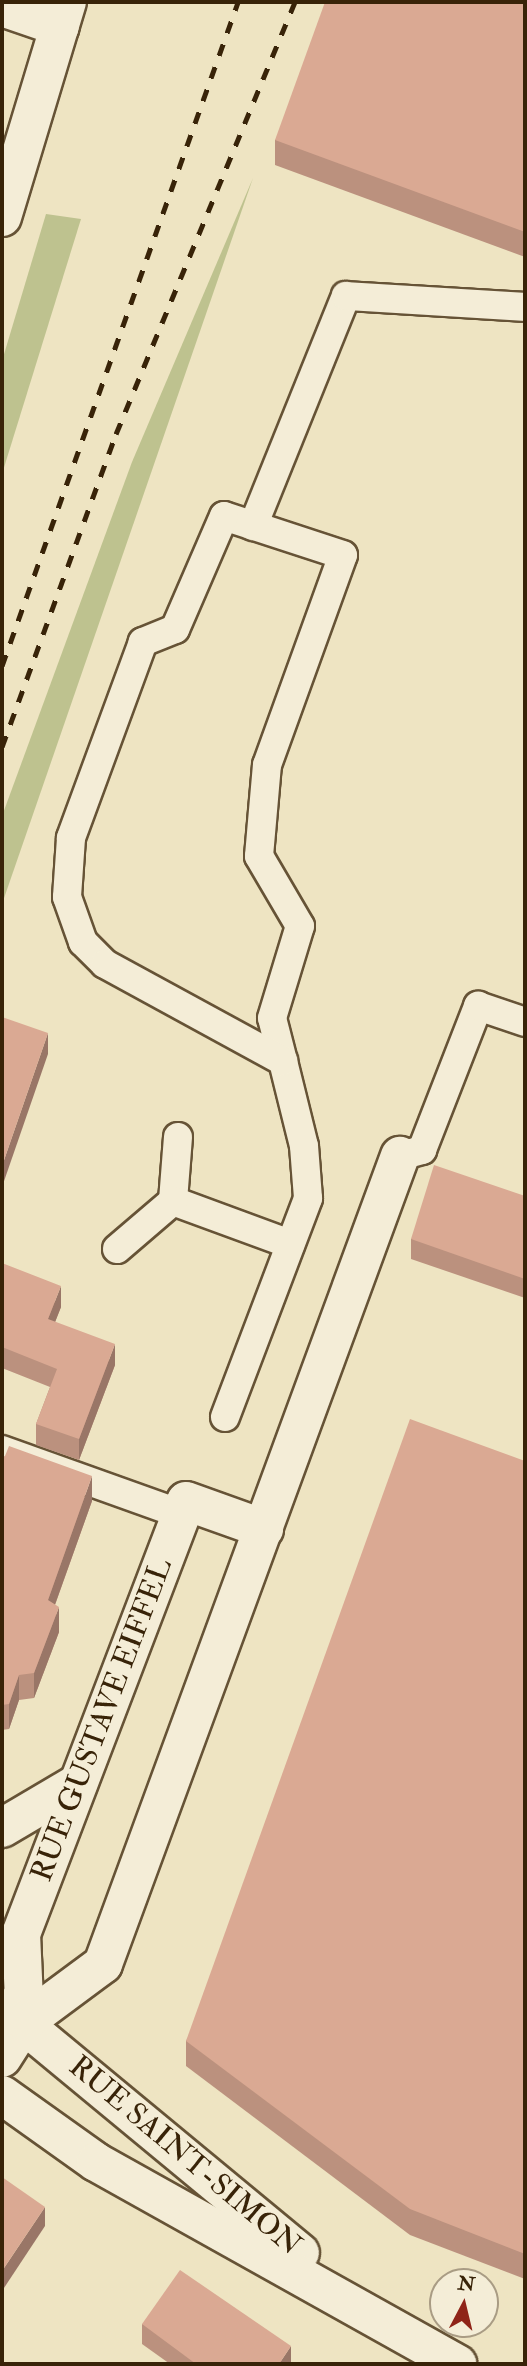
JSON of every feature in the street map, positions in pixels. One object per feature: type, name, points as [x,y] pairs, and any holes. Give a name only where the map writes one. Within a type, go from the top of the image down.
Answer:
[{"type":"street","points":[[2,7],[64,14],[2,217]]},
{"type":"street","points":[[2,2059],[13,2014],[103,1964],[400,1156]]},
{"type":"street","points":[[181,1514],[186,1501],[264,1529]]},
{"type":"street","name":"RUE GUSTAVE EIFFEL","points":[[13,2014],[21,1934],[181,1514]]},
{"type":"street","points":[[2,1828],[78,1783]]},
{"type":"street","name":"RUE SAINT-SIMON","points":[[13,2014],[366,2308]]},
{"type":"street","name":"RUE SAINT-SIMON","points":[[2,2095],[96,2162],[366,2308],[457,2364]]},
{"type":"lane","points":[[253,526],[346,296],[525,307]]},
{"type":"lane","points":[[225,1417],[308,1198],[304,1146],[283,1061],[272,1018],[300,926],[259,856],[267,765],[343,555],[224,516],[175,629],[143,642],[71,838],[67,897],[83,942],[105,964],[283,1061]]},
{"type":"lane","points":[[400,1156],[422,1150],[478,1006],[525,1022]]},
{"type":"lane","points":[[117,1249],[173,1200],[178,1138]]},
{"type":"lane","points":[[173,1200],[290,1244]]},
{"type":"lane","points":[[2,1450],[181,1514]]},
{"type":"green space","points":[[253,178],[2,904],[2,816],[132,462]]},
{"type":"green space","points":[[46,214],[81,219],[2,474],[2,361]]},
{"type":"building","points":[[325,2],[525,2],[525,232],[275,140]]},
{"type":"building","points":[[2,1017],[48,1033],[2,1166]]},
{"type":"building","points":[[434,1165],[525,1196],[525,1279],[411,1239]]},
{"type":"building","points":[[2,1263],[61,1286],[48,1319],[115,1344],[79,1439],[36,1424],[57,1369],[2,1347]]},
{"type":"building","points":[[410,1419],[525,1461],[525,2254],[410,2209],[186,2041]]},
{"type":"building","points":[[9,1446],[92,1476],[48,1600],[59,1607],[34,1673],[19,1675],[9,1704],[2,1705],[2,1457]]},
{"type":"building","points":[[2,2177],[45,2207],[2,2271]]},
{"type":"building","points":[[180,2270],[291,2346],[279,2364],[196,2364],[142,2324]]},
{"type":"railway","points":[[2,666],[238,2]]},
{"type":"railway","points":[[2,747],[116,434],[295,2]]}]
